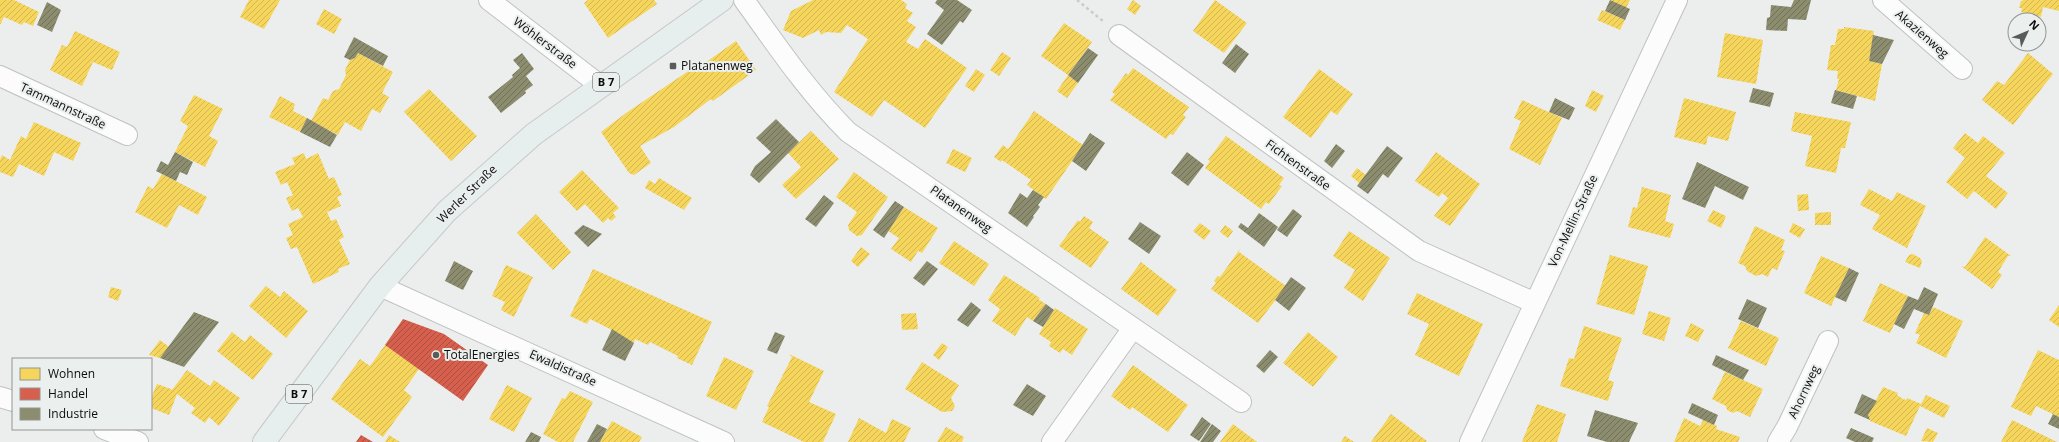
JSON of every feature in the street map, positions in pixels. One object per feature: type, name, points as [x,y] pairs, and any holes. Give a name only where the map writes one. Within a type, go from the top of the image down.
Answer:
[{"type":"main road","name":"Werler Straße","points":[[264,442],[380,286],[447,211],[493,168],[534,134],[722,0]]},
{"type":"street","name":"Wöhlerstraße","points":[[489,0],[600,86]]},
{"type":"street","name":"Platanenweg","points":[[744,0],[802,80],[824,107],[848,132],[1241,402]]},
{"type":"street","name":"Von-Mellin-Straße","points":[[1470,442],[1677,0]]},
{"type":"street","name":"Akazienweg","points":[[1883,0],[1962,69]]},
{"type":"street","name":"Fichtenstraße","points":[[1119,35],[1419,250],[1535,303]]},
{"type":"street","name":"Tammannstraße","points":[[0,76],[127,135]]},
{"type":"street","name":"Ewaldistraße","points":[[380,286],[724,442]]},
{"type":"street","points":[[1052,442],[1133,328]]},
{"type":"street","name":"Ahornweg","points":[[1778,442],[1787,427],[1828,341]]},
{"type":"street","points":[[0,397],[12,401]]},
{"type":"street","points":[[107,430],[138,442]]},
{"type":"path","points":[[1077,0],[1119,35]]},
{"type":"building: Wohnen","points":[[0,0],[14,0],[39,12],[33,26],[24,22],[22,25],[4,17],[0,25]]},
{"type":"building: Wohnen","points":[[249,0],[280,0],[264,29],[240,17]]},
{"type":"building: Wohnen","points":[[588,0],[654,0],[657,4],[608,38],[584,3]]},
{"type":"building: Wohnen","points":[[813,0],[901,0],[907,4],[905,8],[913,13],[907,21],[916,27],[906,42],[918,49],[925,39],[967,68],[925,128],[884,100],[872,117],[834,92],[868,39],[847,25],[841,33],[826,32],[821,35],[819,30],[803,38],[783,30],[791,11]]},
{"type":"building: Wohnen","points":[[1133,0],[1141,6],[1135,15],[1127,9]]},
{"type":"building: Wohnen","points":[[1215,0],[1247,23],[1224,53],[1193,31]]},
{"type":"building: Wohnen","points":[[1610,0],[1630,0],[1626,8]]},
{"type":"building: Wohnen","points":[[2059,0],[2059,11],[2043,7],[2042,12],[2021,12],[2022,8],[2019,8],[2021,1]]},
{"type":"building: Wohnen","points":[[324,9],[342,19],[334,34],[316,24]]},
{"type":"building: Wohnen","points":[[1602,10],[1625,20],[1620,30],[1597,20]]},
{"type":"building: Wohnen","points":[[1064,23],[1092,42],[1068,75],[1041,56]]},
{"type":"building: Wohnen","points":[[1844,27],[1874,31],[1869,61],[1882,64],[1875,101],[1836,90],[1839,79],[1837,79],[1838,71],[1827,70],[1831,45],[1835,45],[1838,29],[1844,29]]},
{"type":"building: Wohnen","points":[[75,31],[120,52],[112,70],[93,62],[82,86],[50,70],[62,45],[67,47]]},
{"type":"building: Wohnen","points":[[1725,33],[1763,40],[1756,84],[1717,77]]},
{"type":"building: Wohnen","points":[[736,41],[756,70],[713,101],[711,99],[674,127],[640,146],[651,163],[634,175],[629,173],[601,132],[626,113],[690,70],[692,72]]},
{"type":"building: Wohnen","points":[[1002,52],[1011,58],[999,76],[990,70]]},
{"type":"building: Wohnen","points":[[358,53],[393,72],[382,93],[389,97],[380,113],[372,109],[361,131],[345,122],[338,135],[311,121],[323,98],[328,100],[333,91],[339,89],[346,75],[345,70],[350,60],[355,58]]},
{"type":"building: Wohnen","points":[[2028,53],[2053,74],[2013,125],[1982,100],[1997,81],[2004,85]]},
{"type":"building: Wohnen","points":[[1133,68],[1189,107],[1183,115],[1186,117],[1173,135],[1170,134],[1166,139],[1110,100],[1115,94],[1112,92],[1126,73],[1128,75]]},
{"type":"building: Wohnen","points":[[976,69],[985,75],[974,92],[965,86]]},
{"type":"building: Wohnen","points":[[1319,69],[1353,94],[1337,115],[1331,111],[1311,138],[1283,117]]},
{"type":"building: Wohnen","points":[[1068,75],[1078,83],[1067,98],[1057,91]]},
{"type":"building: Wohnen","points":[[429,89],[477,136],[451,161],[404,112]]},
{"type":"building: Wohnen","points":[[1592,90],[1604,96],[1596,112],[1585,106]]},
{"type":"building: Wohnen","points":[[194,95],[223,109],[209,136],[218,141],[205,167],[175,152],[188,126],[180,121]]},
{"type":"building: Wohnen","points":[[280,96],[295,104],[293,111],[307,118],[300,132],[269,117]]},
{"type":"building: Wohnen","points":[[1684,98],[1736,112],[1728,141],[1708,136],[1706,145],[1674,137]]},
{"type":"building: Wohnen","points":[[1522,100],[1562,118],[1540,165],[1509,149],[1521,121],[1514,118]]},
{"type":"building: Wohnen","points":[[1034,111],[1083,145],[1046,199],[1027,185],[1031,180],[1002,160],[1001,162],[994,157],[1003,145],[1008,149]]},
{"type":"building: Wohnen","points":[[1795,112],[1851,122],[1845,148],[1841,148],[1836,173],[1805,166],[1812,136],[1791,131]]},
{"type":"building: Wohnen","points":[[34,122],[81,143],[73,161],[54,152],[44,176],[19,164],[13,177],[0,172],[0,160],[2,155],[10,160],[21,136],[26,139]]},
{"type":"building: Wohnen","points":[[811,131],[839,159],[796,199],[782,185],[801,167],[788,153]]},
{"type":"building: Wohnen","points":[[1965,133],[1978,143],[1983,136],[2005,153],[1986,176],[2008,193],[1996,209],[1974,191],[1967,199],[1946,182],[1965,158],[1953,148]]},
{"type":"building: Wohnen","points":[[1226,136],[1284,178],[1279,185],[1282,186],[1269,204],[1266,202],[1261,209],[1205,168],[1210,161],[1208,160]]},
{"type":"building: Wohnen","points":[[953,149],[972,158],[965,172],[946,163]]},
{"type":"building: Wohnen","points":[[1436,152],[1480,184],[1450,226],[1434,216],[1448,198],[1442,193],[1439,197],[1415,181]]},
{"type":"building: Wohnen","points":[[304,153],[306,159],[318,153],[329,179],[334,177],[342,195],[337,197],[341,206],[327,212],[331,221],[336,219],[344,237],[339,240],[350,264],[338,269],[339,272],[313,284],[297,247],[291,249],[286,238],[293,235],[288,224],[303,217],[298,208],[292,211],[286,198],[293,195],[287,182],[281,185],[275,172],[295,164],[292,158]]},
{"type":"building: Wohnen","points":[[1357,168],[1366,175],[1359,183],[1351,176]]},
{"type":"building: Wohnen","points":[[582,170],[619,208],[613,213],[616,217],[611,221],[608,218],[603,223],[585,204],[577,211],[559,192]]},
{"type":"building: Wohnen","points":[[854,172],[888,197],[862,235],[857,236],[849,230],[848,225],[857,212],[836,197]]},
{"type":"building: Wohnen","points":[[162,174],[207,197],[198,215],[179,205],[167,228],[135,212],[148,186],[153,189]]},
{"type":"building: Wohnen","points":[[659,178],[692,198],[684,210],[645,188],[649,180],[655,184]]},
{"type":"building: Wohnen","points":[[1642,187],[1671,195],[1665,221],[1674,224],[1670,238],[1628,227],[1633,207],[1637,208]]},
{"type":"building: Wohnen","points":[[1869,189],[1892,201],[1897,192],[1926,206],[1907,248],[1872,229],[1880,215],[1860,205]]},
{"type":"building: Wohnen","points":[[1808,194],[1809,210],[1798,211],[1797,195]]},
{"type":"building: Wohnen","points":[[904,207],[938,228],[922,253],[918,251],[911,262],[891,249],[899,238],[888,231]]},
{"type":"building: Wohnen","points":[[1713,210],[1726,216],[1721,228],[1707,221]]},
{"type":"building: Wohnen","points":[[1831,212],[1831,225],[1815,225],[1815,213]]},
{"type":"building: Wohnen","points":[[536,214],[571,252],[553,270],[517,233]]},
{"type":"building: Wohnen","points":[[1084,216],[1093,222],[1089,228],[1109,242],[1091,268],[1059,246],[1078,220],[1080,222]]},
{"type":"building: Wohnen","points":[[1200,223],[1211,231],[1204,240],[1193,231]]},
{"type":"building: Wohnen","points":[[1793,223],[1805,229],[1800,238],[1789,232]]},
{"type":"building: Wohnen","points":[[1225,225],[1233,231],[1228,238],[1220,232]]},
{"type":"building: Wohnen","points":[[1755,226],[1785,240],[1781,250],[1785,251],[1777,270],[1772,268],[1768,277],[1762,274],[1756,276],[1747,271],[1745,266],[1738,263]]},
{"type":"building: Wohnen","points":[[1349,231],[1390,258],[1363,301],[1344,288],[1355,270],[1333,256]]},
{"type":"building: Wohnen","points":[[1985,237],[2011,256],[2008,256],[1998,272],[2002,275],[1992,289],[1961,266],[1965,267]]},
{"type":"building: Wohnen","points":[[954,241],[989,264],[974,286],[939,263]]},
{"type":"building: Wohnen","points":[[861,247],[870,254],[858,267],[851,261]]},
{"type":"building: Wohnen","points":[[1240,249],[1239,252],[1286,286],[1258,323],[1211,289],[1216,283],[1214,281],[1218,276],[1220,277]]},
{"type":"building: Wohnen","points":[[1913,254],[1922,261],[1920,268],[1905,262],[1909,255]]},
{"type":"building: Wohnen","points":[[1610,255],[1648,266],[1634,315],[1596,304]]},
{"type":"building: Wohnen","points":[[1821,256],[1849,268],[1831,306],[1804,293]]},
{"type":"building: Wohnen","points":[[1141,262],[1177,290],[1158,316],[1121,289]]},
{"type":"building: Wohnen","points":[[506,265],[533,277],[514,317],[501,310],[505,302],[492,296]]},
{"type":"building: Wohnen","points":[[593,269],[712,322],[692,365],[650,342],[648,345],[635,339],[634,343],[590,319],[587,324],[570,316]]},
{"type":"building: Wohnen","points":[[1004,275],[1040,298],[1038,299],[1046,304],[1033,321],[1027,317],[1015,336],[992,321],[1000,309],[988,300]]},
{"type":"building: Wohnen","points":[[1880,283],[1908,296],[1890,333],[1863,321]]},
{"type":"building: Wohnen","points":[[266,286],[280,297],[284,291],[308,311],[286,338],[249,306]]},
{"type":"building: Wohnen","points":[[111,287],[122,290],[118,301],[108,297]]},
{"type":"building: Wohnen","points":[[1417,293],[1483,324],[1459,376],[1415,355],[1429,324],[1407,314]]},
{"type":"building: Wohnen","points":[[2059,305],[2059,327],[2049,320]]},
{"type":"building: Wohnen","points":[[1933,307],[1963,321],[1946,358],[1916,343],[1920,335],[1915,333],[1924,313],[1929,315]]},
{"type":"building: Wohnen","points":[[1055,308],[1088,329],[1072,355],[1063,349],[1060,353],[1049,346],[1051,342],[1039,334]]},
{"type":"building: Wohnen","points":[[1649,311],[1671,318],[1664,341],[1642,334]]},
{"type":"building: Wohnen","points":[[916,313],[918,329],[902,330],[901,314]]},
{"type":"building: Wohnen","points":[[1741,321],[1779,338],[1766,366],[1728,348]]},
{"type":"building: Wohnen","points":[[1691,323],[1704,330],[1698,342],[1685,336]]},
{"type":"building: Wohnen","points":[[1584,326],[1622,338],[1608,380],[1614,382],[1608,401],[1560,386],[1569,358],[1574,359]]},
{"type":"building: Wohnen","points":[[232,332],[245,342],[250,335],[273,354],[253,380],[217,351]]},
{"type":"building: Wohnen","points":[[1308,332],[1338,357],[1313,387],[1283,363]]},
{"type":"building: Wohnen","points":[[160,340],[169,347],[160,358],[149,355]]},
{"type":"building: Wohnen","points":[[942,343],[948,347],[939,360],[933,355]]},
{"type":"building: Wohnen","points":[[385,345],[419,369],[404,390],[412,397],[383,437],[331,399],[360,359],[370,366]]},
{"type":"building: Wohnen","points":[[2038,350],[2059,360],[2059,417],[2036,406],[2031,416],[2011,407]]},
{"type":"building: Wohnen","points":[[789,354],[824,371],[809,402],[836,414],[823,442],[804,442],[762,422],[769,407],[767,406],[792,357]]},
{"type":"building: Wohnen","points":[[724,357],[754,371],[736,410],[706,396]]},
{"type":"building: Wohnen","points":[[922,362],[959,385],[951,398],[955,406],[952,411],[942,412],[905,389]]},
{"type":"building: Wohnen","points":[[1133,365],[1188,405],[1168,432],[1132,407],[1130,410],[1111,396]]},
{"type":"building: Wohnen","points":[[187,370],[210,386],[214,380],[240,398],[219,426],[209,417],[205,423],[191,413],[195,408],[172,390]]},
{"type":"building: Wohnen","points":[[1725,372],[1763,389],[1750,417],[1737,411],[1733,413],[1727,410],[1726,406],[1712,399]]},
{"type":"building: Wohnen","points":[[157,384],[171,389],[177,394],[169,415],[152,408],[152,396]]},
{"type":"building: Wohnen","points":[[507,385],[532,398],[514,432],[489,419]]},
{"type":"building: Wohnen","points":[[1883,387],[1898,393],[1897,395],[1906,400],[1907,398],[1921,404],[1926,395],[1950,406],[1944,418],[1920,406],[1906,436],[1870,421],[1868,415]]},
{"type":"building: Wohnen","points":[[570,391],[593,402],[573,442],[558,442],[543,434],[562,398],[565,399]]},
{"type":"building: Wohnen","points":[[1537,404],[1566,414],[1557,442],[1522,442]]},
{"type":"building: Wohnen","points":[[1391,414],[1427,441],[1371,442]]},
{"type":"building: Wohnen","points":[[859,418],[886,433],[892,419],[911,428],[904,442],[848,442]]},
{"type":"building: Wohnen","points":[[1684,418],[1700,426],[1703,420],[1717,426],[1716,429],[1740,437],[1738,442],[1674,442]]},
{"type":"building: Wohnen","points":[[2012,420],[2057,442],[2001,442]]},
{"type":"building: Wohnen","points":[[612,421],[642,437],[639,442],[600,442]]},
{"type":"building: Wohnen","points":[[1233,424],[1257,442],[1220,442]]},
{"type":"building: Wohnen","points":[[946,427],[964,437],[962,442],[937,442]]},
{"type":"building: Wohnen","points":[[1927,428],[1938,433],[1933,442],[1921,441]]},
{"type":"building: Wohnen","points":[[389,435],[400,442],[385,442]]},
{"type":"building: Wohnen","points":[[1345,436],[1354,442],[1341,442]]},
{"type":"building: Handel","name":"TotalEnergies","points":[[403,319],[444,334],[488,365],[463,401],[385,345]]},
{"type":"building: Handel","points":[[361,435],[373,442],[356,442]]},
{"type":"building: Industrie","points":[[937,0],[957,0],[972,10],[963,23],[960,21],[942,45],[927,34],[944,10],[935,3]]},
{"type":"building: Industrie","points":[[1610,0],[1630,9],[1625,20],[1605,11]]},
{"type":"building: Industrie","points":[[1794,0],[1811,0],[1806,20],[1788,19],[1787,31],[1766,30],[1767,18],[1770,17],[1771,5],[1791,7]]},
{"type":"building: Industrie","points":[[47,2],[61,10],[52,32],[37,25]]},
{"type":"building: Industrie","points":[[1873,35],[1894,40],[1882,64],[1869,61]]},
{"type":"building: Industrie","points":[[354,37],[388,56],[383,66],[358,53],[355,58],[350,60],[344,57]]},
{"type":"building: Industrie","points":[[1236,44],[1249,54],[1235,73],[1222,63]]},
{"type":"building: Industrie","points":[[1088,48],[1098,55],[1078,83],[1068,75]]},
{"type":"building: Industrie","points":[[522,53],[534,69],[526,76],[533,85],[525,91],[526,93],[501,113],[488,97],[513,77],[512,75],[520,68],[513,60]]},
{"type":"building: Industrie","points":[[1753,88],[1774,93],[1770,107],[1749,102]]},
{"type":"building: Industrie","points":[[1835,90],[1857,96],[1853,109],[1831,103]]},
{"type":"building: Industrie","points":[[1555,98],[1575,108],[1569,120],[1549,112]]},
{"type":"building: Industrie","points":[[307,118],[337,135],[330,147],[300,132]]},
{"type":"building: Industrie","points":[[776,119],[799,142],[759,183],[750,175],[755,166],[771,152],[756,138]]},
{"type":"building: Industrie","points":[[1090,133],[1105,143],[1086,171],[1072,161]]},
{"type":"building: Industrie","points":[[1336,144],[1345,151],[1332,168],[1324,161]]},
{"type":"building: Industrie","points":[[1387,146],[1403,158],[1388,178],[1383,174],[1368,194],[1357,186]]},
{"type":"building: Industrie","points":[[175,152],[193,162],[187,175],[180,172],[176,181],[156,171],[161,161],[168,165]]},
{"type":"building: Industrie","points":[[1187,152],[1204,165],[1188,186],[1171,173]]},
{"type":"building: Industrie","points":[[1697,162],[1749,187],[1743,200],[1715,186],[1705,208],[1682,199]]},
{"type":"building: Industrie","points":[[1033,190],[1044,197],[1038,205],[1040,207],[1027,227],[1008,213],[1020,193],[1027,198]]},
{"type":"building: Industrie","points":[[824,195],[834,203],[816,227],[805,219]]},
{"type":"building: Industrie","points":[[895,201],[904,207],[884,238],[873,230]]},
{"type":"building: Industrie","points":[[1293,209],[1302,216],[1287,237],[1277,230]]},
{"type":"building: Industrie","points":[[1259,213],[1278,227],[1264,247],[1238,227],[1241,223],[1248,228]]},
{"type":"building: Industrie","points":[[1140,222],[1161,236],[1149,254],[1128,239]]},
{"type":"building: Industrie","points":[[583,225],[602,234],[588,247],[574,233]]},
{"type":"building: Industrie","points":[[454,261],[473,271],[463,290],[445,281]]},
{"type":"building: Industrie","points":[[927,261],[938,269],[924,286],[913,278]]},
{"type":"building: Industrie","points":[[1849,268],[1859,273],[1846,302],[1835,297]]},
{"type":"building: Industrie","points":[[1291,277],[1306,288],[1289,311],[1275,300]]},
{"type":"building: Industrie","points":[[1924,287],[1938,294],[1929,315],[1914,309],[1904,329],[1894,324],[1908,296],[1918,300]]},
{"type":"building: Industrie","points":[[1747,299],[1767,308],[1758,328],[1738,319]]},
{"type":"building: Industrie","points":[[971,302],[981,310],[968,327],[957,320]]},
{"type":"building: Industrie","points":[[1046,304],[1054,310],[1043,327],[1033,321]]},
{"type":"building: Industrie","points":[[194,312],[219,322],[184,367],[160,358]]},
{"type":"building: Industrie","points":[[612,329],[634,343],[625,361],[602,350]]},
{"type":"building: Industrie","points":[[775,332],[785,336],[777,354],[767,350]]},
{"type":"building: Industrie","points":[[1270,350],[1278,357],[1264,373],[1256,366]]},
{"type":"building: Industrie","points":[[1716,355],[1749,370],[1743,380],[1712,365]]},
{"type":"building: Industrie","points":[[1027,384],[1046,396],[1033,416],[1013,405]]},
{"type":"building: Industrie","points":[[1862,394],[1877,401],[1868,415],[1870,420],[1854,413]]},
{"type":"building: Industrie","points":[[1692,403],[1718,415],[1714,425],[1688,413]]},
{"type":"building: Industrie","points":[[1595,410],[1638,423],[1629,442],[1607,442],[1587,436]]},
{"type":"building: Industrie","points":[[2053,414],[2059,417],[2059,429],[2048,424]]},
{"type":"building: Industrie","points":[[1202,417],[1211,424],[1199,441],[1190,435]]},
{"type":"building: Industrie","points":[[597,424],[607,429],[600,442],[587,442]]},
{"type":"building: Industrie","points":[[1212,424],[1221,431],[1213,442],[1200,442]]},
{"type":"building: Industrie","points":[[1851,428],[1874,438],[1872,442],[1855,442],[1846,438]]},
{"type":"building: Industrie","points":[[531,432],[541,437],[539,442],[525,442]]},
{"type":"place","name":"Platanenweg","points":[[673,66]]},
{"type":"place","name":"TotalEnergies","points":[[436,355]]}]
